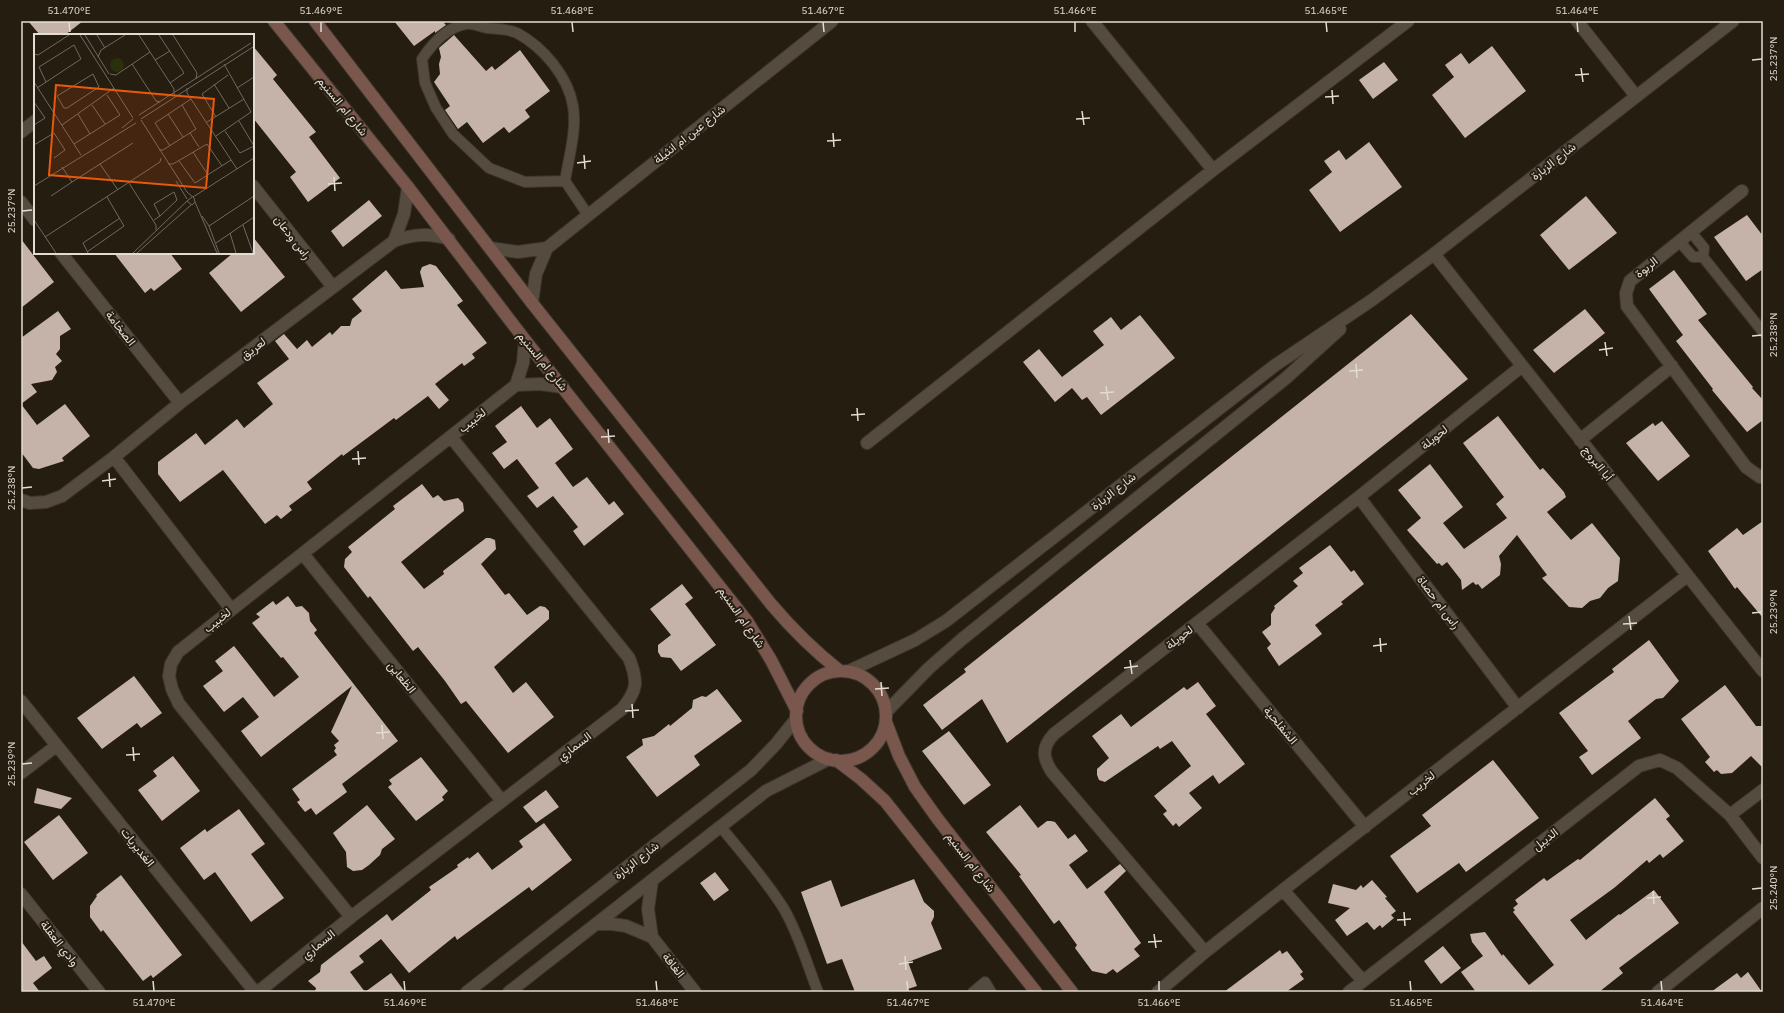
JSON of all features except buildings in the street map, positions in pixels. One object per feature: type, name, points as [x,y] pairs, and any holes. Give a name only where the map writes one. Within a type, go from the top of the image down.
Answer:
[{"type":"main road","name":"شارع ام السنيم","points":[[274,21],[449,239],[525,340],[747,621],[772,660],[796,715]]},
{"type":"main road","points":[[315,21],[532,303],[771,604],[798,636],[818,654],[844,671],[863,676],[874,685],[883,698],[886,717],[882,735],[874,747],[863,755],[850,760],[832,759]]},
{"type":"main road","points":[[844,671],[824,674],[811,682],[801,695],[796,715],[798,730],[810,748],[819,754],[832,759],[861,779],[885,801],[1036,992]]},
{"type":"main road","name":"شارع ام السنيم","points":[[886,717],[898,756],[915,787],[937,818],[1072,992]]},
{"type":"street","name":"شارع عين ام انثيلة","points":[[532,303],[536,274],[547,248],[832,21]]},
{"type":"street","points":[[1092,21],[1213,170]]},
{"type":"street","points":[[867,443],[1213,170],[1408,21]]},
{"type":"street","points":[[1577,21],[1636,96]]},
{"type":"street","name":"شارع الزبارة","points":[[844,671],[915,640],[946,621],[1274,366],[1372,300],[1434,254],[1733,21]]},
{"type":"street","points":[[21,132],[34,122]]},
{"type":"street","name":"راس ودعان","points":[[254,187],[333,287]]},
{"type":"street","points":[[394,241],[404,214],[408,187]]},
{"type":"street","name":"الربوة","points":[[1742,191],[1630,281],[1626,293],[1627,306],[1746,467],[1760,477],[1763,477]]},
{"type":"street","points":[[21,202],[34,219]]},
{"type":"street","name":"لعريق","points":[[21,500],[30,503],[46,502],[62,496],[114,457],[180,403],[394,241],[407,236],[421,234],[435,235],[449,239]]},
{"type":"street","points":[[490,248],[518,252],[547,248]]},
{"type":"street","name":"الصخامة","points":[[62,254],[180,403]]},
{"type":"street","name":"أبا البروج","points":[[1434,254],[1763,671]]},
{"type":"street","name":"شارع الزبارة","points":[[886,717],[929,668],[960,640],[1286,378],[1372,300]]},
{"type":"street","points":[[525,340],[523,363],[516,385],[540,384],[563,387]]},
{"type":"street","name":"لحويلة","points":[[1205,952],[1052,772],[1043,754],[1045,746],[1054,734],[1359,497],[1522,366]]},
{"type":"street","points":[[1580,440],[1672,366]]},
{"type":"street","name":"لخبيب","points":[[351,917],[179,704],[172,690],[169,676],[171,664],[178,652],[231,608],[303,554],[516,385]]},
{"type":"street","name":"السماري","points":[[258,992],[351,917],[622,709],[631,698],[636,685],[634,672],[628,658],[451,436]]},
{"type":"street","points":[[114,457],[231,608]]},
{"type":"street","name":"راس ام حصاة","points":[[1359,497],[1518,708]]},
{"type":"street","name":"الظعاين","points":[[303,554],[502,801]]},
{"type":"street","name":"لخريب","points":[[1158,992],[1205,952],[1283,890],[1687,576]]},
{"type":"street","name":"الشفلحية","points":[[1197,623],[1365,827]]},
{"type":"street","name":"الغديريات","points":[[21,701],[255,992]]},
{"type":"street","name":"شارع الزبارة","points":[[467,992],[752,770],[776,744],[796,715]]},
{"type":"street","points":[[21,773],[56,746]]},
{"type":"street","points":[[510,992],[766,791],[832,759]]},
{"type":"street","name":"الديبل","points":[[1349,992],[1639,766],[1660,760],[1677,768],[1730,814],[1763,858]]},
{"type":"street","points":[[1730,814],[1763,790]]},
{"type":"street","name":"الغافة","points":[[652,881],[648,909],[652,937]]},
{"type":"street","points":[[1283,890],[1363,981]]},
{"type":"street","name":"وادي العقلة","points":[[21,894],[99,992]]},
{"type":"street","points":[[1658,992],[1763,908]]},
{"type":"street","name":"الغافة","points":[[598,924],[626,926],[652,937],[695,992]]},
{"type":"lane","points":[[565,181],[525,182],[490,168],[453,134],[436,108],[425,83],[422,59],[444,34],[466,24],[516,33],[542,52],[565,81],[573,105],[574,126],[565,181],[588,215]]},
{"type":"lane","points":[[1691,232],[1704,248],[1703,257],[1763,332]]},
{"type":"lane","points":[[1679,241],[1693,257],[1703,257]]},
{"type":"lane","points":[[720,826],[772,892],[784,910],[799,941],[818,992]]},
{"type":"lane","points":[[973,992],[985,982],[991,992]]}]
